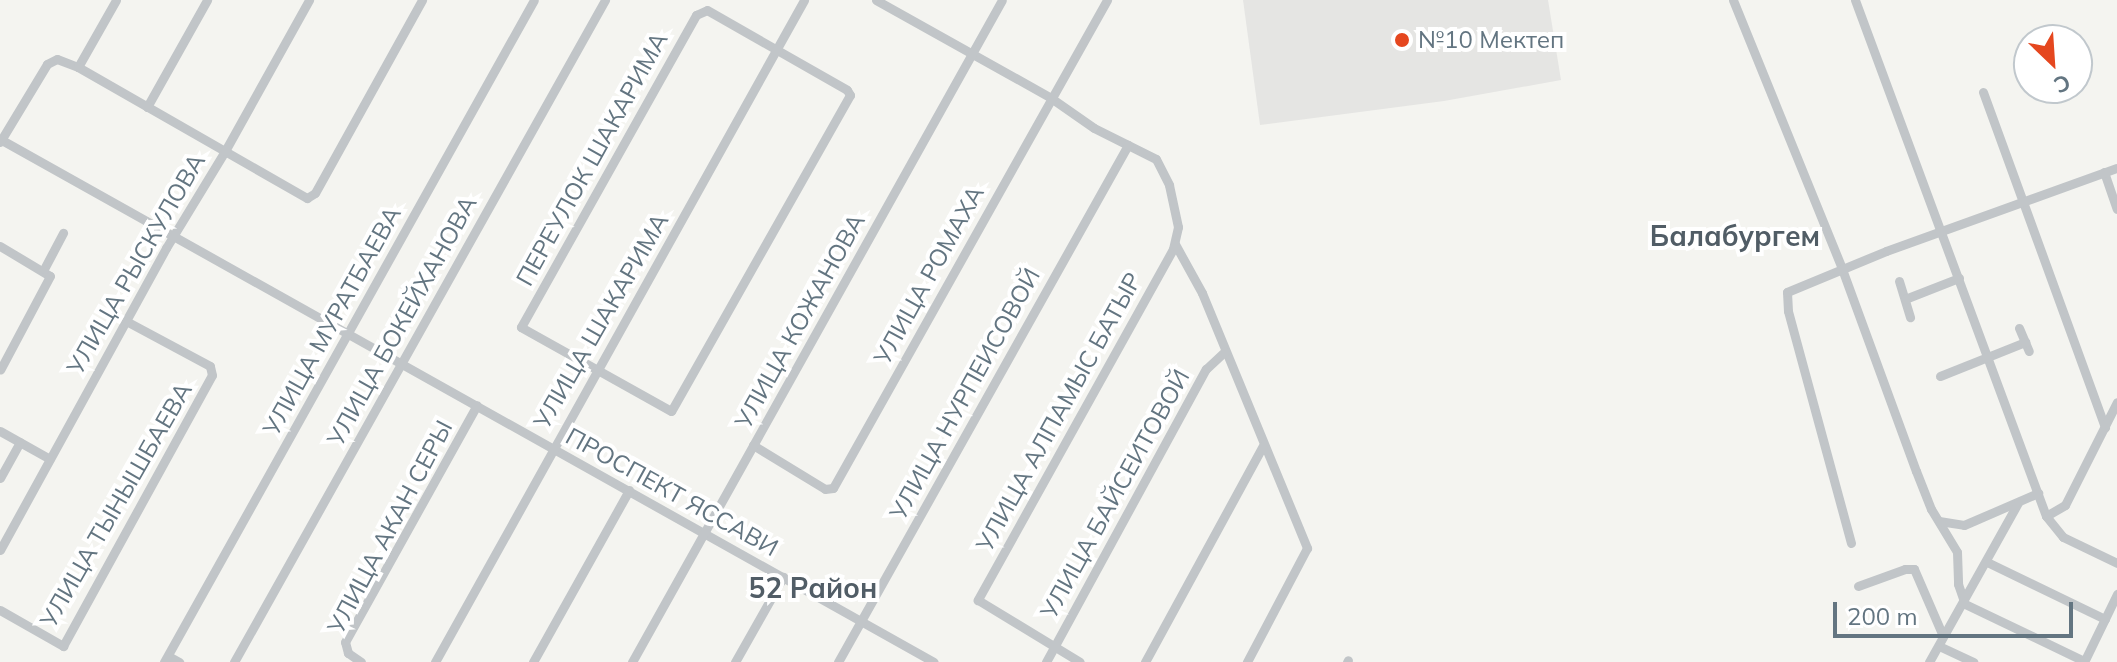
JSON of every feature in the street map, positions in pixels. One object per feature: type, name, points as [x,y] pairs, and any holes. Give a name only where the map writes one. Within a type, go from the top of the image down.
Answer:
[{"type":"street","points":[[78,67],[116,0]]},
{"type":"street","points":[[147,107],[207,0]]},
{"type":"street","name":"УЛИЦА РЫСКУЛОВА","points":[[0,550],[309,0]]},
{"type":"street","points":[[1,140],[50,61],[59,60],[78,67],[304,197],[314,195],[422,0]]},
{"type":"street","name":"УЛИЦА МУРАТБАЕВА","points":[[166,659],[534,0]]},
{"type":"street","name":"УЛИЦА БОКЕЙХАНОВА","points":[[234,662],[605,0]]},
{"type":"street","name":"УЛИЦА ШАКАРИМА","points":[[435,662],[552,447],[598,371],[804,0]]},
{"type":"street","points":[[876,0],[973,53],[1051,98],[1078,119],[1162,165],[1178,227],[1175,244],[1202,293],[1263,446],[1306,543],[1305,558],[1247,662]]},
{"type":"street","points":[[894,10],[899,0]]},
{"type":"street","name":"УЛИЦА КОЖАНОВА","points":[[632,662],[1002,0]]},
{"type":"street","name":"УЛИЦА РОМАХА","points":[[753,445],[825,489],[833,488],[1107,0]]},
{"type":"street","points":[[1733,0],[1842,269],[1905,444],[1954,547],[1958,584],[1965,604],[2084,662],[2117,594]]},
{"type":"street","points":[[1855,0],[2046,516],[2063,537],[2117,563]]},
{"type":"street","name":"ПЕРЕУЛОК ШАКАРИМА","points":[[598,371],[521,327],[622,143],[699,11],[707,10],[777,50]]},
{"type":"street","points":[[598,371],[666,410],[674,410],[842,110],[850,95],[847,90],[777,50]]},
{"type":"street","points":[[1983,92],[2105,427]]},
{"type":"street","name":"ПРОСПЕКТ ЯССАВИ","points":[[1,140],[934,662]]},
{"type":"street","name":"УЛИЦА НУРПЕИСОВОЙ","points":[[838,662],[1128,145]]},
{"type":"street","points":[[1851,543],[1786,297],[1789,290],[2117,168]]},
{"type":"street","points":[[2104,172],[2117,209]]},
{"type":"street","points":[[44,269],[63,233]]},
{"type":"street","name":"УЛИЦА АЛПАМЫС БАТЫР","points":[[1055,646],[978,600],[1175,244]]},
{"type":"street","points":[[0,246],[50,274],[0,370]]},
{"type":"street","points":[[1905,299],[1959,278]]},
{"type":"street","points":[[1899,281],[1910,317]]},
{"type":"street","name":"УЛИЦА ТЫНЫШБАЕВА","points":[[0,610],[63,646],[212,375],[210,366],[126,321]]},
{"type":"street","points":[[1940,376],[1989,357],[2027,347],[2019,328]]},
{"type":"street","name":"УЛИЦА БАЙСЕИТОВОЙ","points":[[1046,662],[1206,369],[1225,351]]},
{"type":"street","points":[[2046,516],[2065,505],[2117,402]]},
{"type":"street","name":"УЛИЦА АКАН СЕРЫ","points":[[361,662],[348,653],[345,642],[477,405]]},
{"type":"street","points":[[0,431],[50,459]]},
{"type":"street","points":[[1,474],[20,442]]},
{"type":"street","points":[[1145,662],[1263,446]]},
{"type":"street","points":[[533,662],[629,490]]},
{"type":"street","points":[[1939,521],[1964,525],[2038,493]]},
{"type":"street","points":[[1929,662],[1965,604],[2018,503]]},
{"type":"street","points":[[1954,547],[1964,525]]},
{"type":"street","points":[[1987,562],[2105,619]]},
{"type":"street","points":[[1858,586],[1905,569],[1914,569],[1941,641],[1974,662]]},
{"type":"street","points":[[735,662],[783,577]]},
{"type":"street","points":[[1055,646],[1080,662]]},
{"type":"street","points":[[166,659],[179,662]]},
{"type":"shaded area","name":"№10 Мектеп","points":[[1243,0],[1548,0],[1561,80],[1444,101],[1260,125]]},
{"type":"place","name":"№10 Мектеп","points":[[1402,40]]},
{"type":"district","name":"Балабургем","points":[[1735,236]]},
{"type":"district","name":"52 Район","points":[[813,588]]}]
